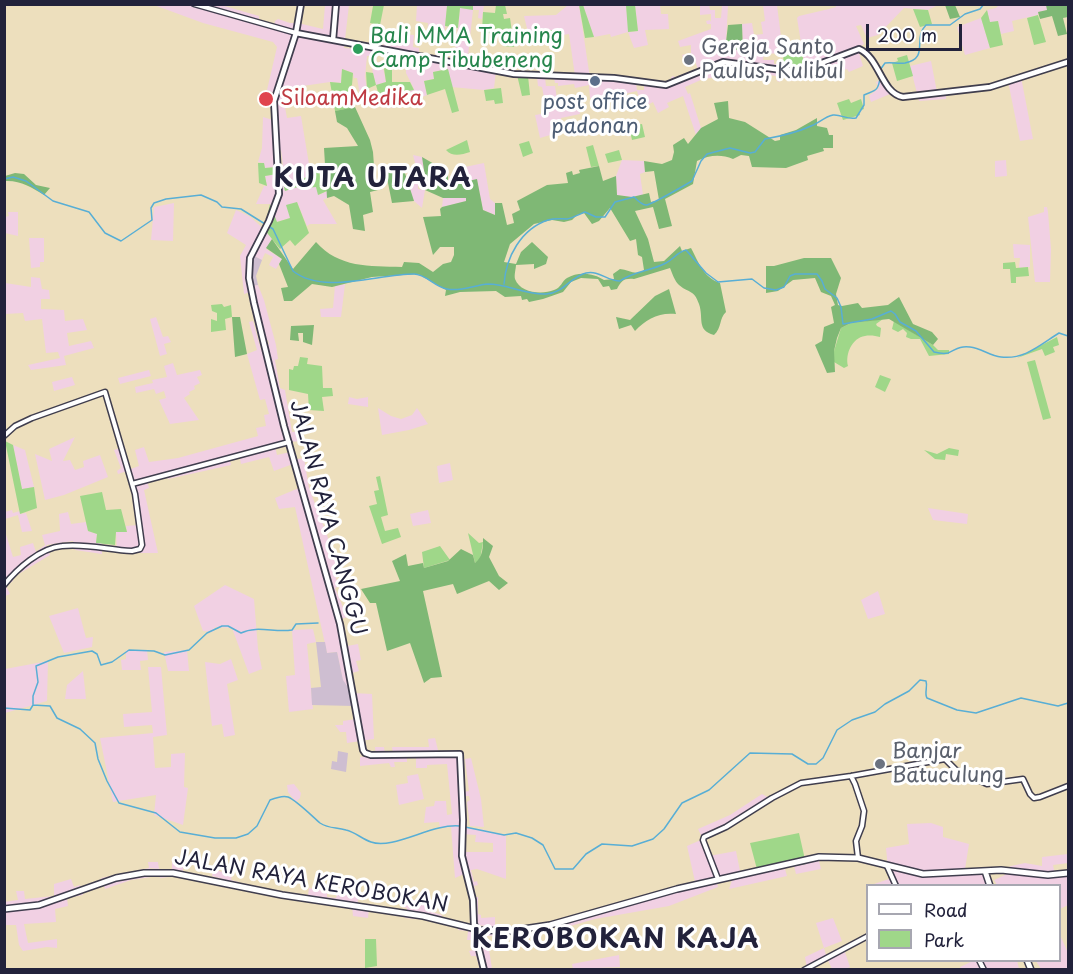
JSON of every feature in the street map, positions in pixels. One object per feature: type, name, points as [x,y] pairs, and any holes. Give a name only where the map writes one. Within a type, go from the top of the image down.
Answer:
[{"type":"main road","name":"JALAN RAYA CANGGU","points":[[301,4],[296,33],[274,101],[279,194],[249,265],[254,303],[289,442],[340,624],[364,752],[371,755],[460,754],[462,856],[473,900],[475,929],[484,969]]},
{"type":"main road","points":[[333,40],[336,4]]},
{"type":"main road","points":[[296,33],[514,74],[630,80],[666,85],[723,62],[782,70],[803,70],[859,49],[869,56],[894,94],[903,97],[995,86],[1068,62]]},
{"type":"main road","name":"JALAN RAYA KEROBOKAN","points":[[4,909],[39,905],[116,878],[144,873],[173,873],[277,894],[423,916],[475,929],[510,931],[550,925],[718,879],[819,857],[858,858],[924,874],[1001,870],[1048,875],[1068,873]]},
{"type":"main road","points":[[985,871],[990,884]]},
{"type":"street","points":[[194,4],[296,33]]},
{"type":"street","points":[[4,436],[15,426],[32,418],[105,392],[132,484],[142,545],[140,549],[132,551],[72,545],[58,546],[26,564],[4,585]]},
{"type":"street","points":[[132,484],[289,442]]},
{"type":"street","points":[[718,879],[703,843],[704,837],[801,783],[945,759],[957,770],[985,784],[1023,779],[1034,798],[1068,786]]},
{"type":"street","points":[[855,784],[856,775]]},
{"type":"street","points":[[850,776],[855,784],[864,816],[856,839],[858,858]]},
{"type":"street","points":[[887,866],[896,884]]},
{"type":"street","points":[[804,969],[866,937]]},
{"type":"shaded area","points":[[1000,4],[1046,5],[1048,10],[1038,12],[1038,15],[1012,21],[1014,31],[1001,34],[998,21],[990,23],[987,10],[996,8]]},
{"type":"shaded area","points":[[154,5],[221,5],[259,16],[259,23],[274,26],[278,19],[323,29],[325,5],[349,5],[344,48],[354,49],[354,44],[375,50],[375,56],[367,56],[365,77],[367,89],[364,97],[359,102],[355,100],[360,95],[357,78],[354,78],[353,73],[342,69],[341,83],[330,82],[289,88],[290,101],[284,102],[287,118],[301,116],[311,176],[284,184],[316,187],[319,195],[327,191],[327,198],[323,200],[337,224],[307,226],[297,202],[290,218],[276,222],[270,204],[256,204],[264,186],[267,186],[265,176],[277,174],[278,183],[285,182],[281,150],[275,151],[276,167],[265,168],[264,163],[258,162],[262,148],[263,117],[273,120],[276,94],[267,90],[277,47],[273,42],[203,23]]},
{"type":"shaded area","points":[[417,5],[447,6],[444,39],[427,37],[428,23],[416,21]]},
{"type":"shaded area","points":[[473,5],[484,5],[482,19],[478,18],[479,10],[473,10],[467,65],[480,69],[481,56],[493,57],[492,70],[496,71],[494,88],[484,90],[451,87],[447,69],[433,72],[434,79],[424,81],[427,95],[417,99],[417,104],[391,108],[389,95],[414,89],[406,73],[406,53],[383,49],[384,37],[401,39],[402,34],[414,35],[413,47],[419,48],[419,52],[413,52],[413,55],[454,64],[460,8],[473,9]]},
{"type":"shaded area","points":[[568,5],[579,5],[590,78],[636,83],[637,90],[644,90],[644,84],[673,83],[671,77],[674,76],[676,82],[688,77],[688,73],[698,70],[693,54],[683,57],[682,55],[691,53],[691,45],[680,47],[678,41],[711,29],[711,24],[707,24],[706,21],[711,22],[711,14],[700,15],[700,5],[709,5],[710,10],[715,10],[715,18],[721,18],[722,6],[728,6],[726,42],[743,52],[742,24],[752,23],[754,35],[763,34],[761,22],[765,21],[763,5],[777,5],[783,53],[764,54],[763,60],[774,60],[774,64],[783,64],[784,70],[805,68],[797,18],[799,16],[836,7],[835,5],[938,5],[928,10],[904,8],[878,35],[867,38],[861,25],[856,26],[864,44],[861,46],[875,63],[858,50],[863,66],[849,72],[847,69],[832,75],[829,70],[823,72],[822,70],[807,76],[808,79],[787,81],[787,73],[780,73],[780,82],[777,81],[776,76],[731,69],[731,75],[703,79],[685,87],[688,94],[690,93],[701,128],[696,135],[683,96],[667,103],[669,107],[658,113],[653,102],[642,108],[637,91],[602,99],[590,98],[589,85],[575,88],[574,84],[558,86],[554,78],[545,78],[546,86],[555,86],[558,105],[578,101],[580,114],[554,122],[557,133],[540,138],[535,115],[547,113],[542,87],[538,86],[537,77],[560,78],[575,80],[575,76],[569,34],[557,36],[555,30],[540,30],[542,39],[530,41],[524,16],[556,15]]},
{"type":"shaded area","points":[[583,5],[626,5],[629,32],[638,31],[635,5],[660,5],[661,14],[668,14],[669,29],[645,30],[648,45],[634,48],[628,32],[611,37],[610,34],[594,37]]},
{"type":"shaded area","points":[[981,18],[990,48],[965,55],[957,27]]},
{"type":"shaded area","points":[[931,61],[937,92],[946,91],[946,99],[919,101],[910,66]]},
{"type":"shaded area","points":[[383,67],[386,82],[376,85],[372,69]]},
{"type":"shaded area","points":[[1021,77],[1033,139],[1020,141],[1008,81]]},
{"type":"shaded area","points":[[883,79],[890,94],[871,102],[869,96],[879,88],[876,82]]},
{"type":"shaded area","points":[[413,155],[422,157],[425,168],[425,175],[418,175],[418,189],[425,190],[422,208],[414,201],[406,178],[418,174]]},
{"type":"shaded area","points":[[622,160],[644,161],[645,172],[640,174],[643,195],[632,197],[617,195],[616,176]]},
{"type":"shaded area","points":[[1006,160],[1007,176],[995,177],[995,161]]},
{"type":"shaded area","points":[[484,163],[490,199],[495,203],[495,215],[483,210],[477,180],[464,182],[460,168]]},
{"type":"shaded area","points":[[466,197],[467,201],[442,207],[443,198]]},
{"type":"shaded area","points":[[174,203],[173,241],[151,240],[154,207]]},
{"type":"shaded area","points":[[1044,207],[1047,207],[1048,212],[1051,249],[1050,282],[1035,282],[1028,217],[1044,212]]},
{"type":"shaded area","points":[[236,210],[249,216],[264,229],[272,239],[266,249],[282,259],[276,269],[269,265],[273,257],[265,253],[262,260],[250,254],[249,286],[258,285],[264,300],[276,345],[278,359],[275,360],[280,388],[285,390],[292,432],[303,431],[303,441],[275,446],[277,455],[290,452],[292,460],[304,458],[309,488],[338,564],[332,567],[339,586],[335,588],[347,617],[336,621],[342,647],[358,644],[361,660],[356,661],[359,671],[349,674],[352,693],[343,681],[337,652],[327,653],[295,507],[279,509],[275,498],[299,488],[293,464],[274,471],[269,457],[241,464],[239,454],[229,457],[231,465],[168,479],[165,472],[146,477],[149,488],[144,490],[158,553],[117,553],[116,532],[127,531],[126,526],[138,525],[132,481],[127,471],[118,474],[117,471],[121,468],[114,450],[120,448],[128,470],[139,466],[135,450],[144,447],[149,462],[178,458],[258,436],[256,428],[266,426],[264,415],[269,414],[265,399],[260,400],[247,354],[257,350],[249,322],[253,321],[261,350],[264,350],[270,358],[267,345],[269,344],[268,340],[262,341],[250,292],[244,294],[240,256],[246,245],[227,233]]},
{"type":"shaded area","points":[[8,212],[18,212],[18,236],[5,233],[5,217],[9,216]]},
{"type":"shaded area","points":[[29,238],[44,238],[44,262],[40,262],[40,267],[31,268]]},
{"type":"shaded area","points":[[1013,244],[1030,245],[1030,267],[1019,268],[1020,258],[1014,258]]},
{"type":"shaded area","points":[[250,254],[262,260],[256,276],[258,285],[248,286],[247,261]]},
{"type":"shaded area","points":[[31,277],[40,278],[42,289],[49,290],[50,299],[41,299],[41,309],[64,310],[65,321],[83,319],[87,330],[67,333],[69,346],[91,341],[94,348],[64,356],[66,365],[31,370],[28,365],[60,358],[58,352],[46,353],[42,319],[25,321],[23,313],[5,314],[5,283],[31,287]]},
{"type":"shaded area","points":[[345,284],[341,317],[321,317],[320,309],[333,308],[335,286]]},
{"type":"shaded area","points":[[156,317],[163,337],[168,336],[171,342],[164,344],[167,354],[160,356],[150,319]]},
{"type":"shaded area","points":[[173,363],[177,375],[200,370],[202,375],[197,377],[200,383],[194,386],[195,389],[184,398],[199,420],[170,424],[159,400],[166,398],[164,391],[156,394],[154,389],[136,393],[135,387],[167,377],[164,366]]},
{"type":"shaded area","points":[[149,370],[151,376],[120,384],[118,378]]},
{"type":"shaded area","points":[[72,377],[75,385],[54,391],[52,382]]},
{"type":"shaded area","points":[[349,397],[357,399],[368,397],[368,407],[348,404]]},
{"type":"shaded area","points":[[378,408],[401,419],[412,415],[417,408],[428,424],[382,435]]},
{"type":"shaded area","points":[[75,437],[63,461],[70,460],[75,470],[84,467],[83,461],[100,455],[108,477],[64,495],[45,500],[35,454],[52,461],[49,449]]},
{"type":"shaded area","points":[[13,445],[25,450],[34,487],[22,489]]},
{"type":"shaded area","points":[[450,463],[453,480],[439,483],[437,466]]},
{"type":"shaded area","points":[[928,508],[968,514],[967,524],[933,520]]},
{"type":"shaded area","points":[[12,510],[13,513],[20,511],[21,514],[26,513],[32,531],[22,532],[18,515],[5,519],[5,512]]},
{"type":"shaded area","points":[[428,510],[431,523],[413,526],[410,514]]},
{"type":"shaded area","points":[[68,512],[71,524],[86,522],[88,531],[97,534],[96,543],[102,543],[102,554],[75,550],[73,541],[46,545],[50,555],[12,578],[13,581],[6,586],[10,594],[5,596],[4,528],[13,557],[21,555],[20,547],[33,543],[36,552],[45,545],[42,535],[60,531],[59,514]]},
{"type":"shaded area","points":[[225,585],[254,599],[262,669],[249,674],[232,628],[215,627],[213,632],[203,631],[194,606]]},
{"type":"shaded area","points":[[878,591],[885,614],[868,619],[861,600]]},
{"type":"shaded area","points":[[78,608],[86,638],[93,637],[92,647],[64,653],[49,616]]},
{"type":"shaded area","points":[[313,629],[316,642],[307,644],[313,709],[289,712],[286,676],[295,675],[292,630]]},
{"type":"shaded area","points":[[316,642],[325,642],[327,653],[337,652],[343,680],[352,693],[354,706],[312,705],[311,688],[321,687]]},
{"type":"shaded area","points":[[126,650],[147,650],[148,660],[140,661],[141,670],[122,670],[121,660],[126,659]]},
{"type":"shaded area","points":[[187,650],[189,671],[168,671],[164,652]]},
{"type":"shaded area","points":[[231,659],[238,680],[227,684],[235,735],[224,737],[222,724],[212,726],[205,662],[220,664]]},
{"type":"shaded area","points":[[48,661],[47,701],[5,713],[5,669]]},
{"type":"shaded area","points":[[148,667],[161,667],[167,735],[153,737],[155,768],[171,767],[171,754],[185,753],[184,787],[188,788],[183,825],[154,815],[156,795],[113,802],[100,738],[153,733],[152,725],[124,727],[123,714],[152,712]]},
{"type":"shaded area","points":[[83,671],[86,699],[65,699],[67,685]]},
{"type":"shaded area","points":[[352,693],[372,694],[374,739],[347,743],[346,732],[340,732],[335,725],[343,725],[343,721],[356,719]]},
{"type":"shaded area","points":[[435,738],[439,754],[457,753],[464,792],[469,791],[465,759],[471,758],[481,799],[484,827],[470,826],[467,802],[470,800],[469,796],[464,796],[465,828],[481,829],[506,836],[506,879],[477,869],[471,870],[474,882],[477,881],[478,885],[474,886],[475,890],[468,891],[464,874],[455,878],[451,827],[440,828],[439,822],[424,823],[426,807],[434,806],[435,801],[446,801],[447,815],[452,814],[447,764],[416,768],[416,756],[407,756],[407,762],[394,762],[395,767],[391,767],[389,763],[360,766],[360,757],[376,756],[375,747],[384,747],[385,754],[393,753],[392,747],[429,747],[428,739]],"holes":[[[462,834],[476,835],[475,842],[493,843],[493,852],[461,852]]]},
{"type":"shaded area","points":[[338,751],[348,753],[346,772],[331,769],[332,761],[337,762]]},
{"type":"shaded area","points":[[418,774],[424,799],[399,805],[396,785],[408,783],[407,776]]},
{"type":"shaded area","points":[[294,784],[301,793],[296,802],[288,792],[287,785]]},
{"type":"shaded area","points":[[762,794],[771,799],[703,839],[698,829],[730,815]]},
{"type":"shaded area","points":[[931,823],[943,827],[943,837],[969,844],[965,869],[986,868],[988,884],[874,884],[889,879],[886,848],[909,844],[907,824]]},
{"type":"shaded area","points":[[703,839],[709,856],[736,851],[741,876],[785,869],[787,876],[729,889],[732,880],[717,883],[718,887],[669,906],[595,919],[563,928],[561,922],[696,886],[687,846]]},
{"type":"shaded area","points":[[1068,854],[1068,863],[1053,865],[1055,874],[1066,873],[1068,882],[1068,905],[1061,908],[1061,884],[996,884],[994,880],[1005,875],[1007,868],[1011,866],[1025,863],[1042,866],[1042,857]]},
{"type":"shaded area","points":[[819,861],[821,869],[796,874],[794,866]]},
{"type":"shaded area","points":[[148,862],[158,862],[159,869],[172,869],[172,862],[183,864],[183,871],[177,870],[177,876],[160,878],[158,869],[150,868],[151,877],[131,880],[105,889],[101,878],[149,868]]},
{"type":"shaded area","points":[[213,869],[232,875],[231,880],[239,882],[239,889],[230,887],[230,881],[212,876]]},
{"type":"shaded area","points":[[71,879],[74,887],[80,885],[83,895],[67,898],[68,906],[55,909],[56,922],[24,924],[28,943],[57,939],[57,948],[47,947],[23,951],[19,945],[16,925],[5,925],[4,902],[18,900],[16,891],[24,891],[25,899],[54,896],[54,884]]},
{"type":"shaded area","points":[[309,888],[327,891],[327,897],[336,898],[338,892],[359,894],[357,906],[369,908],[368,918],[353,916],[352,906],[295,898],[296,894],[308,895]]},
{"type":"shaded area","points":[[470,897],[478,897],[478,914],[481,918],[495,917],[495,931],[507,931],[506,935],[487,936],[492,969],[480,969],[476,956],[471,956],[469,951],[478,949],[475,940],[467,940],[468,931],[458,930],[459,924],[473,930],[487,931],[488,926],[476,925],[476,918],[472,918]]},
{"type":"shaded area","points":[[404,900],[425,900],[425,910],[442,915],[440,921],[405,918],[407,908],[402,907]]},
{"type":"shaded area","points":[[833,918],[842,941],[824,948],[816,923]]},
{"type":"shaded area","points":[[1061,937],[1068,953],[1068,968],[1041,969],[1037,962],[1061,962]]},
{"type":"shaded area","points":[[824,948],[827,958],[807,969],[805,957]]},
{"type":"shaded area","points":[[844,949],[850,967],[832,969],[827,958]]},
{"type":"shaded area","points":[[619,955],[620,967],[573,969],[572,964]]},
{"type":"shaded area","points":[[971,962],[1017,962],[1019,969],[962,970],[960,967]]},
{"type":"green space","points":[[473,4],[473,10],[460,8],[458,28],[445,26],[447,6],[429,5]]},
{"type":"green space","points":[[362,5],[384,5],[380,25],[370,23],[373,6]]},
{"type":"green space","points":[[496,5],[505,5],[507,14],[503,14],[504,19],[510,18],[514,47],[503,46],[504,36],[482,32],[483,12],[495,13]]},
{"type":"green space","points":[[579,5],[583,5],[594,37],[585,38]]},
{"type":"green space","points":[[626,5],[635,5],[638,31],[628,32]]},
{"type":"green space","points":[[945,5],[955,5],[960,17],[950,19]]},
{"type":"green space","points":[[1046,5],[1068,5],[1068,17],[1063,18],[1067,34],[1058,36],[1052,16],[1040,19],[1038,12],[1047,10]]},
{"type":"green space","points":[[913,9],[928,10],[932,24],[920,27]]},
{"type":"green space","points":[[987,10],[990,22],[998,21],[1003,45],[990,48],[981,18]]},
{"type":"green space","points":[[1038,15],[1046,42],[1034,45],[1027,18]]},
{"type":"green space","points":[[742,24],[743,53],[726,42],[728,25]]},
{"type":"green space","points":[[540,30],[556,30],[557,42],[542,43]]},
{"type":"green space","points":[[801,49],[805,68],[784,70],[783,53]]},
{"type":"green space","points":[[907,55],[913,76],[897,81],[892,63],[898,61],[897,58]]},
{"type":"green space","points":[[392,61],[392,82],[410,82],[414,90],[379,96],[376,85],[386,82],[383,62]]},
{"type":"green space","points":[[342,69],[353,73],[352,85],[349,87],[352,108],[335,111],[330,82],[341,83]]},
{"type":"green space","points":[[448,69],[459,111],[452,113],[445,89],[427,95],[424,81],[434,79],[433,72]]},
{"type":"green space","points":[[366,72],[373,73],[376,85],[367,89]]},
{"type":"green space","points":[[517,75],[528,76],[530,95],[522,96]]},
{"type":"green space","points":[[501,88],[503,103],[495,104],[494,100],[486,101],[484,90]]},
{"type":"green space","points":[[849,99],[851,103],[861,99],[864,109],[859,111],[860,115],[843,120],[837,103]]},
{"type":"green space","points":[[728,101],[729,118],[745,122],[775,141],[780,140],[780,135],[796,130],[817,118],[817,126],[827,128],[829,135],[833,135],[833,148],[823,148],[824,151],[807,156],[808,160],[786,168],[752,167],[749,156],[741,155],[733,159],[720,156],[706,157],[697,161],[693,184],[665,199],[672,226],[659,229],[653,207],[635,211],[648,239],[654,262],[664,261],[680,246],[682,251],[691,248],[705,273],[720,283],[726,312],[714,335],[708,333],[703,327],[699,304],[695,296],[678,284],[670,268],[625,280],[617,289],[611,290],[609,286],[603,287],[598,279],[581,278],[571,282],[563,292],[529,302],[527,299],[522,300],[521,296],[505,297],[496,291],[460,292],[445,296],[446,290],[418,274],[372,277],[332,287],[312,284],[292,301],[284,301],[281,288],[288,287],[279,264],[282,259],[266,248],[272,239],[293,269],[316,242],[334,257],[355,264],[402,267],[404,262],[419,263],[433,272],[443,264],[451,262],[454,247],[440,247],[433,255],[423,217],[441,216],[442,207],[466,201],[466,198],[443,198],[425,190],[422,157],[448,172],[448,182],[457,183],[457,179],[463,177],[464,182],[477,179],[483,210],[495,215],[495,203],[502,203],[507,225],[514,223],[512,214],[520,210],[517,201],[547,185],[568,183],[566,173],[572,171],[573,175],[580,173],[579,170],[599,166],[603,181],[616,176],[617,195],[632,197],[649,193],[651,202],[659,200],[654,171],[645,172],[644,161],[662,164],[672,160],[673,145],[684,138],[688,144],[701,128],[718,119],[714,103]],"holes":[[[610,208],[630,241],[636,239],[638,255],[642,257],[644,270],[641,272],[635,273],[620,269],[613,274],[614,279],[604,280],[591,274],[576,274],[549,292],[526,290],[515,279],[516,265],[534,264],[534,269],[546,264],[548,257],[532,242],[521,252],[516,264],[504,262],[510,244],[534,224],[552,220],[564,222],[584,213],[592,224],[599,221]]]},
{"type":"green space","points":[[355,107],[370,140],[375,180],[381,180],[382,189],[370,192],[373,212],[363,215],[365,231],[353,229],[349,205],[334,196],[327,198],[324,148],[358,146],[347,128],[337,122],[335,111]]},
{"type":"green space","points":[[642,124],[645,137],[632,140],[629,126]]},
{"type":"green space","points":[[467,140],[470,152],[460,155],[446,150]]},
{"type":"green space","points":[[529,141],[533,153],[523,157],[519,144]]},
{"type":"green space","points":[[593,145],[599,166],[591,167],[586,147]]},
{"type":"green space","points":[[619,150],[622,160],[608,163],[605,154]]},
{"type":"green space","points":[[258,163],[264,163],[265,168],[276,167],[277,174],[265,176],[267,186],[259,183]]},
{"type":"green space","points":[[385,168],[404,170],[414,201],[392,203]]},
{"type":"green space","points":[[319,169],[321,187],[327,187],[327,191],[318,195],[316,187],[301,186],[285,191],[283,184],[299,181],[298,174],[303,173],[304,178],[311,176],[310,171]]},
{"type":"green space","points":[[15,173],[24,174],[36,185],[50,188],[44,195],[21,183],[5,181],[5,176]]},
{"type":"green space","points":[[297,202],[309,233],[295,246],[290,240],[280,249],[264,229],[270,204],[277,222],[290,218],[286,205]]},
{"type":"green space","points":[[804,258],[831,258],[841,278],[836,294],[838,305],[858,303],[862,308],[888,305],[899,297],[913,324],[932,332],[938,339],[933,345],[889,319],[851,323],[841,328],[834,351],[835,372],[827,373],[815,345],[822,341],[824,327],[834,323],[831,307],[835,305],[831,296],[821,292],[815,278],[793,280],[778,291],[766,293],[766,266]]},
{"type":"green space","points":[[1015,262],[1016,268],[1028,267],[1029,276],[1016,277],[1016,283],[1011,283],[1010,269],[1003,269],[1003,263]]},
{"type":"green space","points":[[669,289],[676,314],[653,317],[635,331],[631,325],[619,329],[616,317],[630,320],[655,296]]},
{"type":"green space","points":[[222,304],[224,307],[231,305],[232,317],[225,319],[226,330],[211,332],[211,319],[217,321],[217,313],[212,311],[211,305]]},
{"type":"green space","points":[[232,317],[240,317],[247,354],[235,357]]},
{"type":"green space","points":[[883,319],[876,324],[881,328],[880,337],[860,337],[853,343],[847,361],[848,366],[844,368],[834,362],[834,351],[841,328],[851,323]]},
{"type":"green space","points":[[894,321],[938,350],[949,350],[949,354],[929,356],[920,339],[906,337],[907,333],[903,329],[898,332],[892,329]]},
{"type":"green space","points":[[314,325],[312,345],[303,342],[303,333],[298,333],[299,341],[290,340],[291,326]]},
{"type":"green space","points":[[1057,337],[1059,345],[1053,347],[1055,352],[1045,356],[1042,349],[1017,358]]},
{"type":"green space","points":[[300,357],[308,358],[307,364],[322,366],[323,388],[332,388],[333,396],[322,397],[324,411],[309,410],[308,394],[289,390],[289,369],[293,370],[294,366],[298,366]]},
{"type":"green space","points":[[1035,360],[1051,418],[1043,420],[1027,362]]},
{"type":"green space","points":[[880,375],[891,379],[885,392],[875,387]]},
{"type":"green space","points":[[5,441],[13,445],[22,489],[34,487],[37,508],[20,514]]},
{"type":"green space","points":[[949,448],[959,450],[958,456],[946,454],[945,460],[935,459],[924,450],[937,454]]},
{"type":"green space","points":[[380,476],[388,515],[381,517],[385,531],[398,528],[401,537],[382,544],[369,506],[377,504],[374,491],[379,490],[376,477]]},
{"type":"green space","points":[[102,492],[106,510],[121,509],[127,532],[116,532],[115,545],[96,543],[97,534],[88,531],[80,496]]},
{"type":"green space","points":[[468,533],[479,543],[483,542],[480,560],[475,563]]},
{"type":"green space","points":[[483,538],[493,546],[489,557],[499,576],[508,583],[499,590],[489,581],[457,594],[453,584],[423,591],[442,677],[431,678],[424,683],[410,643],[387,651],[376,603],[370,603],[361,589],[400,581],[392,561],[406,554],[408,566],[423,563],[424,568],[448,561],[461,549],[473,555],[475,563],[481,555]]},
{"type":"green space","points":[[440,546],[450,560],[424,568],[422,552]]},
{"type":"green space","points":[[799,833],[806,864],[758,873],[750,843]]},
{"type":"green space","points":[[365,939],[376,939],[377,966],[365,968]]},
{"type":"waterway","points":[[880,70],[885,63],[913,61],[919,52],[920,36],[926,25],[950,25],[965,14],[980,9],[984,4]]},
{"type":"waterway","points":[[504,284],[508,264],[517,245],[538,224],[551,219],[569,218],[585,212],[596,217],[605,217],[615,202],[634,197],[646,205],[692,181],[701,161],[707,154],[730,148],[755,152],[765,139],[800,131],[830,116],[856,118],[864,105],[864,95],[877,88],[880,78]]},
{"type":"waterway","points":[[4,179],[13,177],[26,181],[53,201],[89,212],[105,233],[121,241],[152,220],[151,208],[154,203],[166,199],[201,195],[217,202],[222,207],[241,209],[273,229],[293,271],[305,278],[320,282],[351,282],[414,274],[452,290],[488,284],[546,294],[558,291],[580,275],[591,272],[620,281],[666,263],[686,250],[706,273],[718,282],[752,279],[764,288],[776,290],[784,287],[790,276],[795,274],[817,274],[825,289],[837,298],[841,307],[843,324],[872,319],[891,311],[900,322],[916,331],[934,352],[946,353],[961,347],[970,347],[997,356],[1009,357],[1032,351],[1059,333],[1068,336]]},
{"type":"waterway","points":[[33,704],[38,682],[36,666],[58,657],[92,651],[97,654],[101,665],[112,662],[129,650],[154,651],[165,655],[189,650],[207,633],[222,626],[228,626],[241,633],[260,629],[292,630],[296,624],[318,623]]},
{"type":"waterway","points":[[465,827],[504,835],[516,833],[532,838],[543,845],[555,869],[573,869],[586,854],[602,844],[632,846],[653,839],[664,829],[682,803],[709,790],[750,753],[792,754],[808,764],[816,764],[823,758],[837,730],[852,720],[875,712],[909,691],[920,680],[926,681],[927,698],[957,710],[976,713],[1021,698],[1058,706],[1068,703]]},
{"type":"waterway","points":[[4,708],[30,710],[33,705],[50,706],[57,718],[80,729],[95,743],[98,759],[119,803],[156,813],[180,832],[215,838],[236,838],[248,834],[257,826],[270,800],[284,796],[295,801],[323,825],[349,831],[371,842],[391,842],[438,828],[460,826]]},
{"type":"place","name":"Bali MMA Training Camp Tibubeneng","points":[[358,49]]},
{"type":"place","name":"Gereja Santo Paulus, Kulibul","points":[[689,60]]},
{"type":"place","name":"post office padonan","points":[[595,81]]},
{"type":"place","name":"SiloamMedika","points":[[266,99]]},
{"type":"place","name":"Banjar Batuculung","points":[[880,764]]},
{"type":"district","name":"KUTA UTARA","points":[[373,180]]},
{"type":"district","name":"KEROBOKAN KAJA","points":[[616,941]]}]
